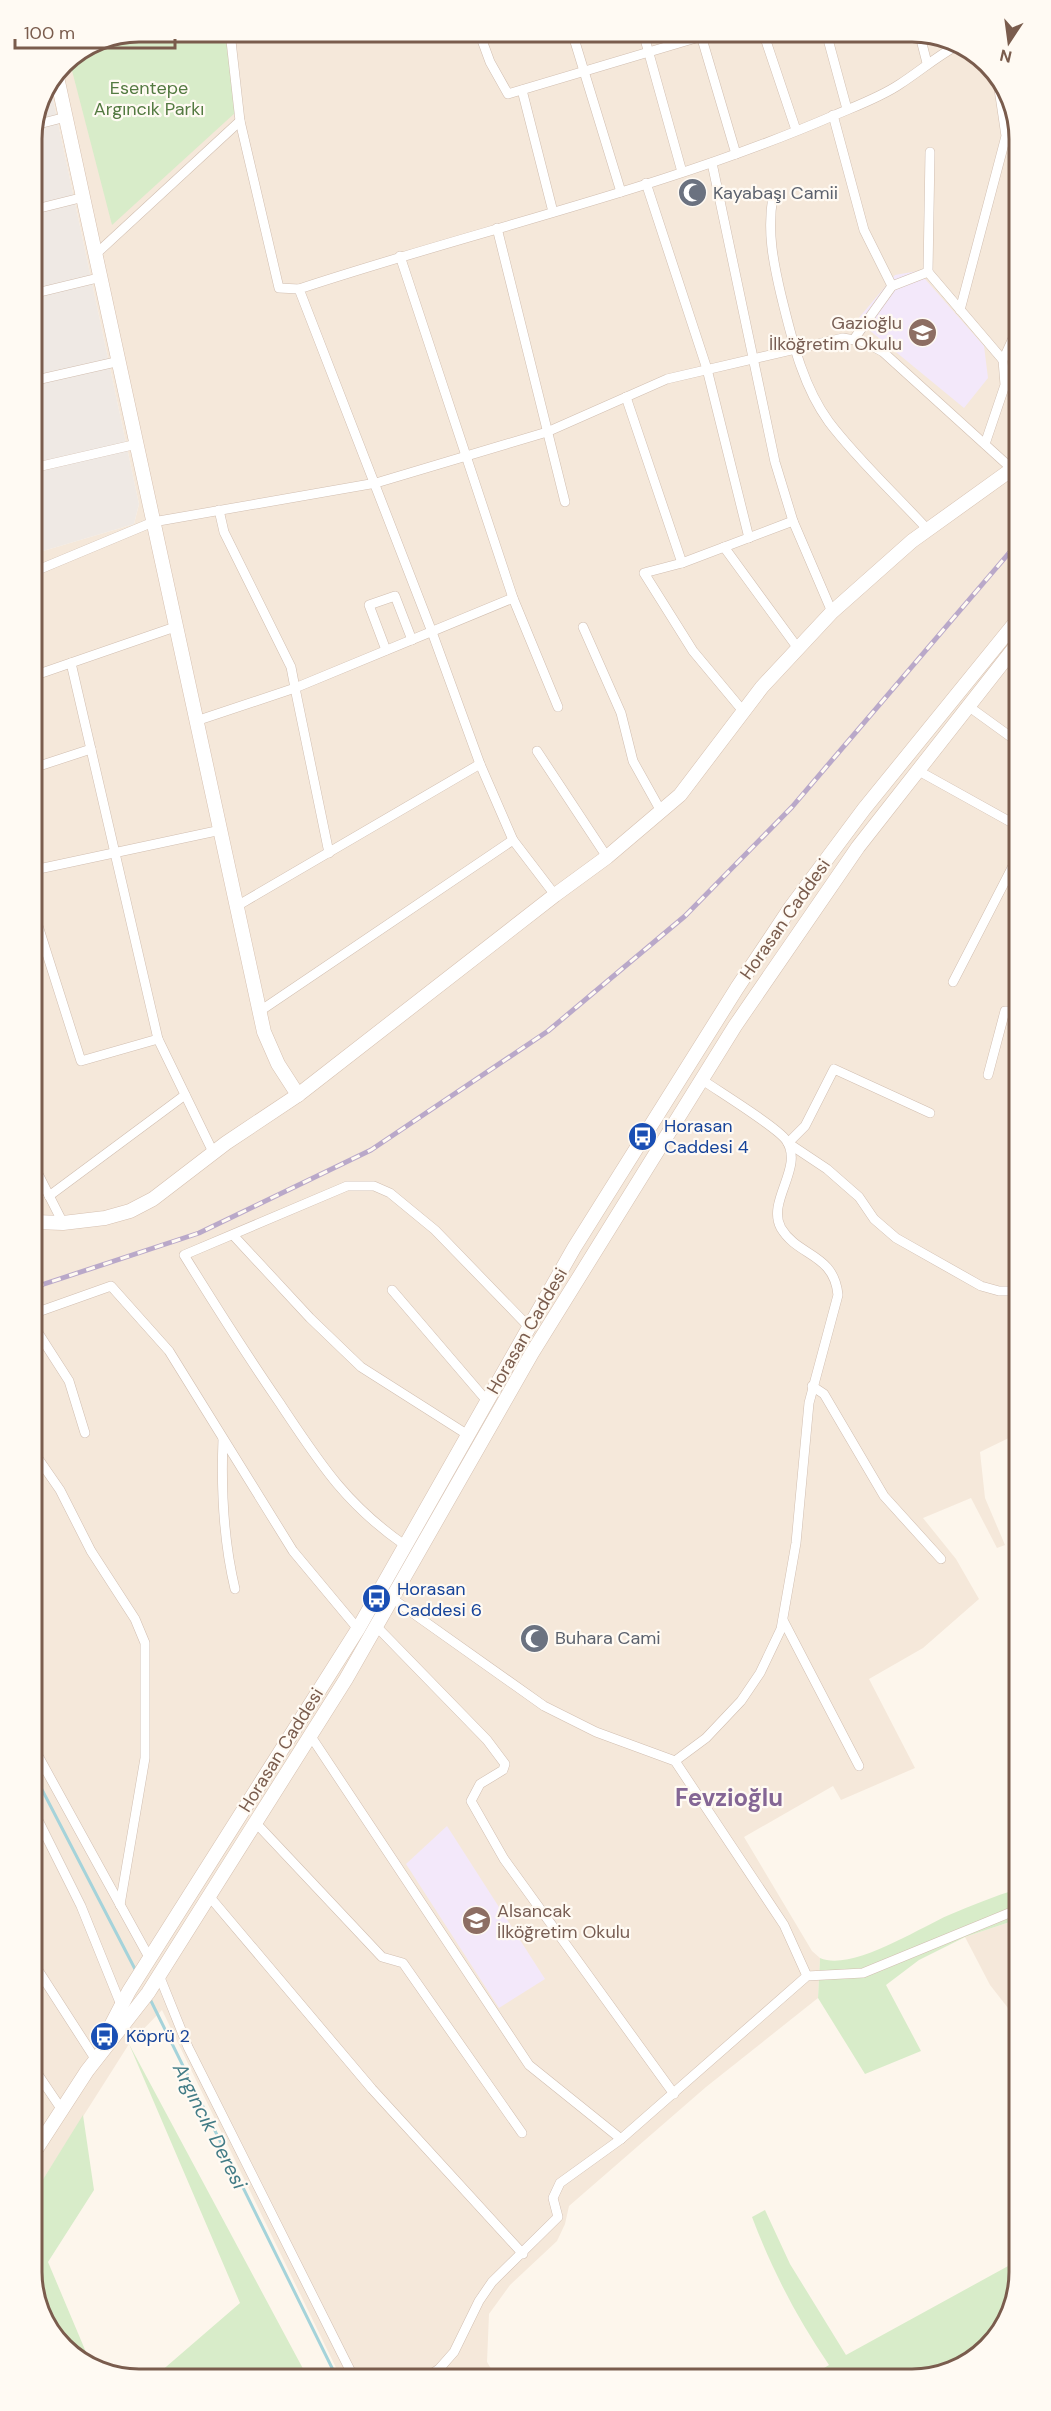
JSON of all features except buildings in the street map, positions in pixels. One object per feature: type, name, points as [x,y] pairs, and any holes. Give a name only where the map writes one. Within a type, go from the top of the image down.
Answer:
[{"type":"street","points":[[231,42],[240,121],[279,288],[299,289],[400,256],[554,212],[712,163],[833,116],[900,85],[927,63],[950,50]]},
{"type":"street","points":[[483,42],[490,62],[508,94],[676,42]]},
{"type":"street","points":[[575,42],[621,192]]},
{"type":"street","points":[[647,42],[682,172]]},
{"type":"street","points":[[702,42],[736,154]]},
{"type":"street","points":[[766,42],[796,130]]},
{"type":"street","points":[[829,42],[847,109]]},
{"type":"street","points":[[922,42],[927,63]]},
{"type":"street","points":[[59,85],[260,1011],[271,1048],[298,1095]]},
{"type":"street","points":[[522,90],[554,212]]},
{"type":"street","points":[[960,310],[1006,136],[1001,100]]},
{"type":"street","points":[[833,116],[864,230],[892,286]]},
{"type":"street","points":[[44,122],[66,117]]},
{"type":"street","points":[[97,253],[240,121]]},
{"type":"street","points":[[930,152],[928,272],[1003,360],[1009,383]]},
{"type":"street","points":[[712,163],[755,358],[775,462],[793,521],[832,612]]},
{"type":"street","points":[[646,183],[707,369],[749,538]]},
{"type":"street","points":[[773,196],[769,223],[770,250],[794,349],[810,388],[830,422],[928,530]]},
{"type":"street","points":[[42,208],[84,197]]},
{"type":"street","points":[[497,228],[565,502]]},
{"type":"street","points":[[400,256],[464,457],[513,598],[558,707]]},
{"type":"street","points":[[854,339],[892,286],[928,272]]},
{"type":"street","points":[[42,292],[102,277]]},
{"type":"street","points":[[299,289],[432,632],[480,764],[513,840],[555,895]]},
{"type":"street","points":[[42,568],[153,522],[374,483],[546,432],[667,379],[843,338],[854,339],[883,352],[1009,465]]},
{"type":"street","points":[[1003,360],[1009,347]]},
{"type":"street","points":[[42,379],[120,361]]},
{"type":"street","points":[[985,444],[1009,389]]},
{"type":"street","points":[[626,397],[682,563]]},
{"type":"street","points":[[42,466],[137,444]]},
{"type":"street","points":[[42,1224],[105,1218],[142,1205],[213,1152],[298,1095],[607,857],[662,813],[694,780],[743,711],[797,647],[832,612],[872,575],[928,530],[1009,471]]},
{"type":"street","points":[[219,510],[224,532],[291,668],[329,853]]},
{"type":"street","points":[[743,711],[693,651],[644,573],[682,563],[793,521]]},
{"type":"street","points":[[724,547],[797,647]]},
{"type":"street","points":[[386,650],[369,605],[395,596],[412,640]]},
{"type":"street","points":[[196,721],[295,688],[513,598]]},
{"type":"street","points":[[42,673],[175,627]]},
{"type":"street","points":[[583,627],[621,713],[633,761],[662,813]]},
{"type":"street","name":"Horasan Caddesi","points":[[42,2140],[87,2070],[121,2006],[150,1959],[358,1629],[529,1327],[665,1100],[791,908],[870,801],[1009,630]]},
{"type":"street","name":"Horasan Caddesi","points":[[87,2070],[159,1976],[377,1627],[532,1353],[701,1078],[794,936],[917,770],[1009,656]]},
{"type":"street","points":[[71,663],[158,1039],[213,1152]]},
{"type":"street","points":[[968,706],[1009,736]]},
{"type":"street","points":[[42,765],[91,749]]},
{"type":"street","points":[[537,751],[607,857]]},
{"type":"street","points":[[237,906],[480,764]]},
{"type":"street","points":[[917,770],[1009,821]]},
{"type":"street","points":[[42,868],[221,830]]},
{"type":"street","points":[[260,1011],[513,840]]},
{"type":"street","points":[[953,982],[1009,874]]},
{"type":"street","points":[[42,938],[81,1060],[158,1039]]},
{"type":"street","points":[[988,1075],[1005,1011],[1009,1011]]},
{"type":"street","points":[[788,1143],[805,1126],[834,1069],[930,1113]]},
{"type":"street","points":[[701,1078],[835,1176],[859,1197],[880,1226],[896,1238],[981,1286],[1009,1291]]},
{"type":"street","points":[[49,1196],[185,1095]]},
{"type":"street","points":[[675,1761],[706,1738],[741,1701],[768,1659],[783,1620],[796,1543],[812,1386],[837,1303],[837,1287],[828,1266],[787,1235],[780,1226],[777,1211],[790,1164],[788,1143]]},
{"type":"street","points":[[42,1182],[63,1223]]},
{"type":"street","points":[[406,1546],[360,1510],[321,1467],[230,1330],[184,1255],[347,1186],[374,1185],[390,1193],[435,1230],[529,1327]]},
{"type":"street","points":[[233,1234],[310,1318],[361,1367],[468,1435]]},
{"type":"street","points":[[42,1311],[111,1286],[169,1351],[292,1551],[358,1629]]},
{"type":"street","points":[[392,1290],[487,1401]]},
{"type":"street","points":[[42,1339],[69,1381],[85,1433]]},
{"type":"street","points":[[812,1386],[824,1394],[884,1496],[941,1559]]},
{"type":"street","points":[[223,1438],[221,1491],[226,1553],[235,1589]]},
{"type":"street","points":[[42,1464],[60,1490],[92,1551],[140,1627],[145,1643],[145,1758],[120,1905]]},
{"type":"street","points":[[393,1599],[544,1706],[596,1732],[675,1761],[784,1925],[807,1976]]},
{"type":"street","points":[[783,1620],[859,1766]]},
{"type":"street","points":[[377,1627],[487,1740],[505,1764],[503,1770],[480,1784],[471,1801],[480,1820],[518,1879],[674,2094]]},
{"type":"street","points":[[310,1735],[529,2065],[621,2139]]},
{"type":"street","points":[[42,1763],[150,1959]]},
{"type":"street","points":[[255,1822],[382,1957],[403,1963],[522,2133]]},
{"type":"street","points":[[42,1828],[81,1906],[121,2006]]},
{"type":"street","points":[[209,1896],[372,2089],[523,2254]]},
{"type":"street","points":[[440,2369],[454,2352],[485,2290],[558,2217],[554,2198],[560,2183],[621,2139],[807,1976],[863,1973],[1009,1913]]},
{"type":"street","points":[[42,1975],[94,2057]]},
{"type":"street","points":[[159,1976],[188,2047],[349,2369]]},
{"type":"street","points":[[42,2080],[62,2110]]},
{"type":"shaded area","points":[[139,42],[919,42],[943,47],[971,62],[979,68],[979,72],[983,72],[999,96],[1004,108],[1009,139],[1009,1438],[980,1452],[985,1498],[1005,1545],[997,1548],[971,1498],[923,1518],[956,1559],[979,1599],[923,1648],[869,1679],[915,1768],[841,1800],[833,1786],[744,1837],[812,1951],[820,1958],[818,1998],[706,2087],[569,2206],[565,2224],[557,2241],[510,2285],[489,2314],[487,2362],[491,2369],[337,2369],[162,2010],[129,2044],[42,2181],[42,551],[134,524],[139,504],[52,96],[75,66],[90,55],[108,47]]},
{"type":"shaded area","points":[[52,96],[139,504],[134,524],[42,551],[42,132],[45,114]]},
{"type":"shaded area","name":"Gazioğlu İlköğretim Okulu","points":[[918,271],[984,346],[988,378],[964,408],[857,320],[895,275]]},
{"type":"shaded area","name":"Alsancak İlköğretim Okulu","points":[[447,1826],[545,1979],[499,2008],[406,1864]]},
{"type":"shaded area","points":[[1009,1922],[1009,2009],[990,1985],[965,1937]]},
{"type":"green space","name":"Esentepe Argıncık Parkı","points":[[226,42],[236,112],[112,225],[72,70],[90,55],[108,47],[126,43]]},
{"type":"green space","points":[[1009,1892],[1009,1922],[965,1937],[919,1960],[886,1985],[921,2051],[865,2074],[818,1998],[820,1958],[833,1961],[867,1954],[958,1911]]},
{"type":"green space","points":[[129,2044],[303,2369],[164,2369],[240,2303]]},
{"type":"green space","points":[[83,2115],[94,2190],[48,2262],[87,2354],[58,2326],[47,2303],[42,2272],[42,2181]]},
{"type":"green space","points":[[765,2210],[790,2264],[846,2355],[1009,2266],[1004,2303],[993,2326],[985,2336],[971,2349],[943,2364],[912,2369],[823,2369],[829,2365],[806,2330],[786,2293],[752,2217]]},
{"type":"waterway","name":"Argıncık Deresi","points":[[42,1790],[136,1971]]},
{"type":"waterway","name":"Argıncık Deresi","points":[[150,1999],[333,2369]]},
{"type":"railway","points":[[42,1285],[199,1233],[371,1150],[548,1031],[685,916],[792,807],[1009,553]]},
{"type":"place","name":"Kayabaşı Camii","points":[[692,193]]},
{"type":"place","name":"Gazioğlu İlköğretim Okulu","points":[[923,333]]},
{"type":"place","name":"Horasan Caddesi 4","points":[[643,1136]]},
{"type":"place","name":"Horasan Caddesi 6","points":[[376,1599]]},
{"type":"place","name":"Buhara Cami","points":[[534,1638]]},
{"type":"place","name":"Alsancak İlköğretim Okulu","points":[[476,1921]]},
{"type":"place","name":"Köprü 2","points":[[105,2036]]},
{"type":"district","name":"Fevzioğlu","points":[[729,1798]]}]
